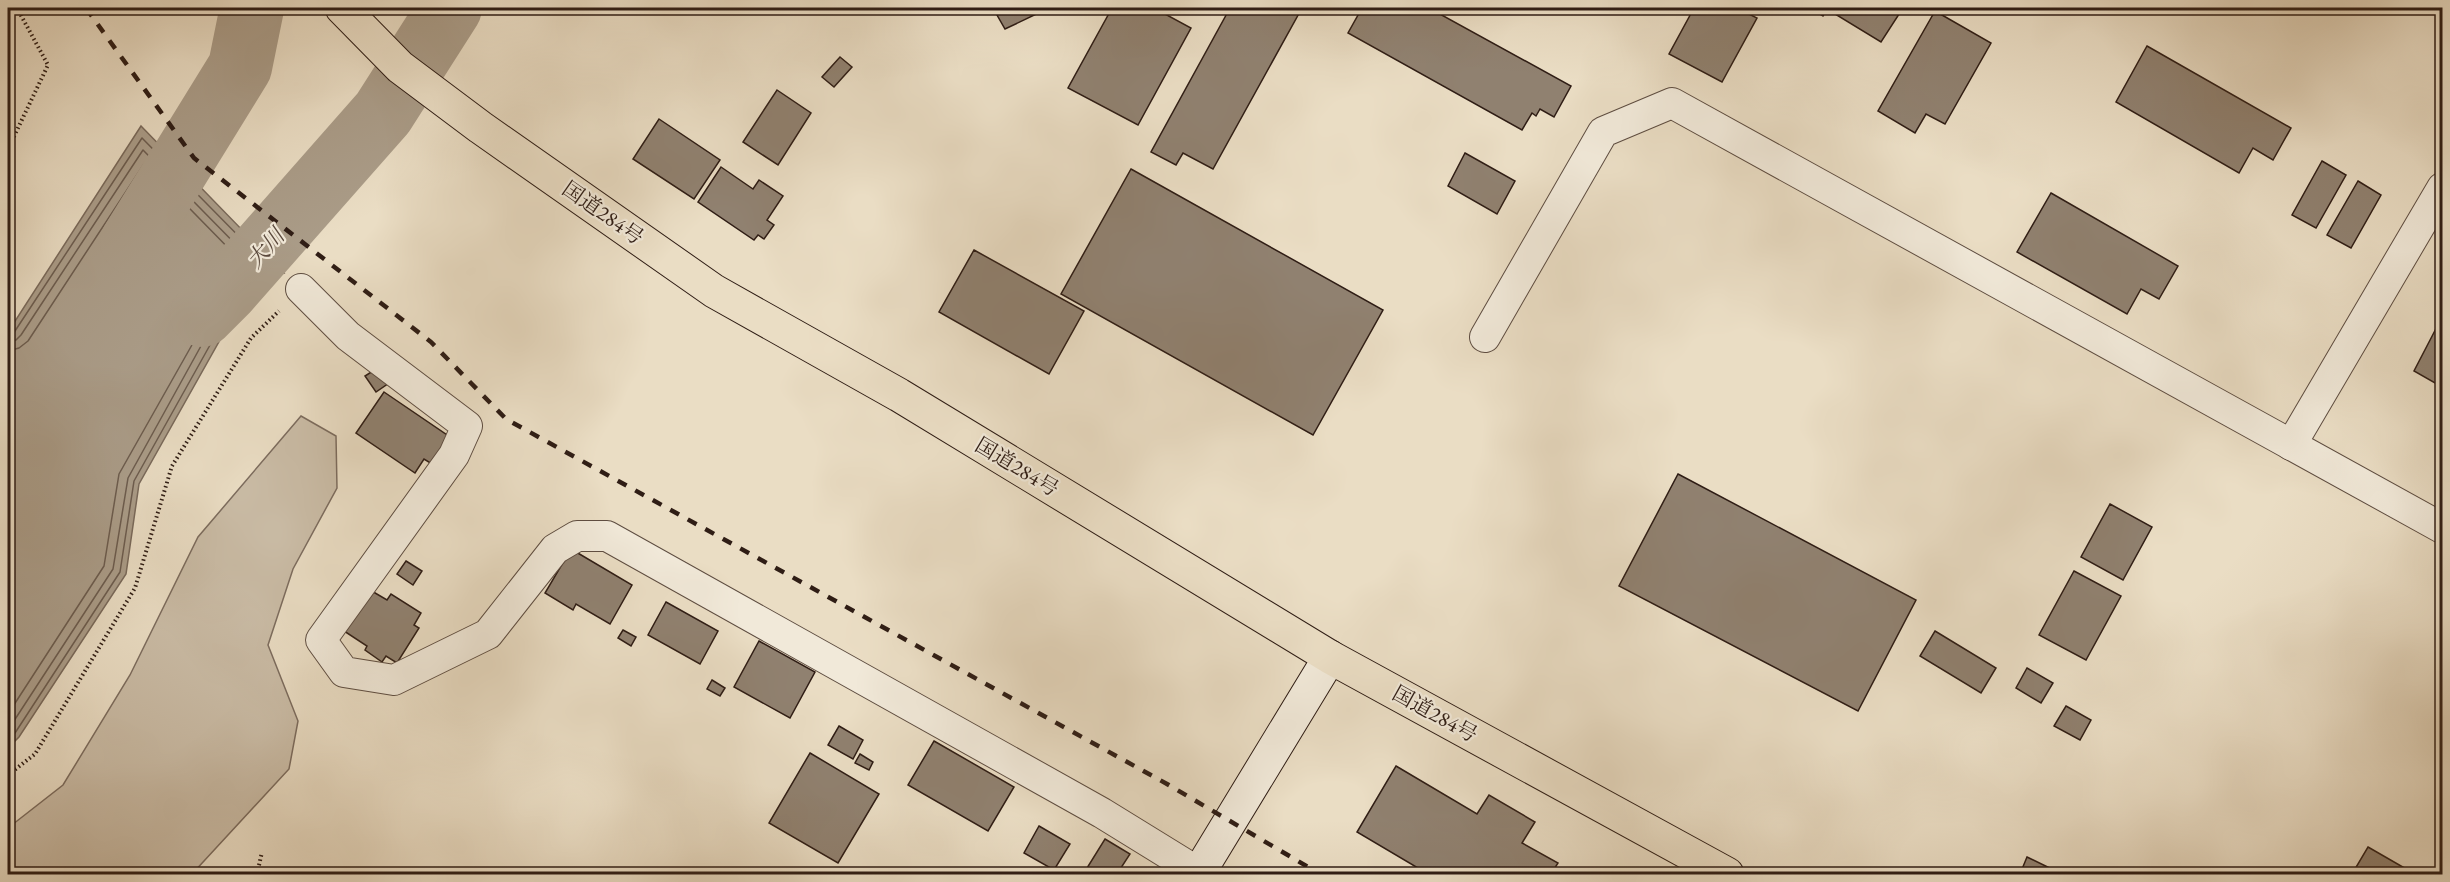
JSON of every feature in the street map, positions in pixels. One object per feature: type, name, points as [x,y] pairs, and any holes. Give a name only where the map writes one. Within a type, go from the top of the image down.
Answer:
[{"type":"highway","name":"国道284号","points":[[342,8],[400,67],[480,127],[714,291],[909,401],[1330,657],[1727,874]]},
{"type":"street","points":[[1485,337],[1603,132],[1672,103],[2442,528]]},
{"type":"street","points":[[2291,445],[2442,188]]},
{"type":"street","points":[[301,289],[348,336],[466,426],[454,455],[321,640],[344,672],[394,681],[488,634],[555,549],[577,536],[607,536],[1102,813],[1200,874],[1330,657]]},
{"type":"path","points":[[8,149],[48,65],[17,8]]},
{"type":"path","points":[[8,774],[36,754],[135,588],[172,466],[251,338],[301,289]]},
{"type":"path","points":[[257,874],[262,852]]},
{"type":"shaded area","points":[[301,416],[336,436],[337,488],[293,569],[268,645],[298,721],[289,769],[192,874],[8,874],[8,828],[63,785],[130,675],[198,537]]},
{"type":"water","points":[[141,126],[284,273],[263,279],[229,324],[139,484],[126,574],[19,737],[8,748],[8,332]]},
{"type":"building","points":[[993,8],[1049,8],[1005,29]]},
{"type":"building","points":[[1112,8],[1154,8],[1191,28],[1138,125],[1068,88]]},
{"type":"building","points":[[1230,8],[1302,8],[1213,169],[1183,153],[1176,165],[1151,152]]},
{"type":"building","points":[[1362,8],[1429,8],[1571,86],[1554,117],[1540,109],[1536,116],[1532,113],[1522,130],[1348,33]]},
{"type":"building","points":[[1694,8],[1737,8],[1757,18],[1722,82],[1669,54]]},
{"type":"building","points":[[1810,8],[1903,8],[1881,42],[1827,9],[1823,16]]},
{"type":"building","points":[[1935,11],[1991,43],[1945,124],[1926,114],[1915,133],[1878,111]]},
{"type":"building","points":[[2147,46],[2291,128],[2273,160],[2253,148],[2239,173],[2116,102]]},
{"type":"building","points":[[840,57],[852,67],[834,87],[822,77]]},
{"type":"building","points":[[777,90],[811,113],[778,165],[743,142]]},
{"type":"building","points":[[659,119],[720,160],[694,199],[633,159]]},
{"type":"building","points":[[1465,153],[1515,181],[1497,214],[1448,186]]},
{"type":"building","points":[[2322,161],[2346,175],[2316,228],[2292,215]]},
{"type":"building","points":[[721,167],[753,189],[759,180],[783,196],[767,220],[774,225],[764,239],[758,235],[754,240],[698,202]]},
{"type":"building","points":[[1131,169],[1383,310],[1313,435],[1061,294]]},
{"type":"building","points":[[2358,181],[2381,195],[2351,248],[2327,235]]},
{"type":"building","points":[[2051,193],[2178,266],[2159,299],[2141,289],[2127,314],[2017,252]]},
{"type":"building","points":[[974,250],[1084,311],[1049,374],[939,312]]},
{"type":"building","points":[[2442,317],[2442,387],[2414,371]]},
{"type":"building","points":[[379,367],[389,383],[376,392],[365,376]]},
{"type":"building","points":[[384,392],[450,437],[432,464],[424,459],[415,473],[356,433]]},
{"type":"building","points":[[1678,474],[1916,600],[1858,711],[1619,586]]},
{"type":"building","points":[[2110,504],[2152,527],[2123,580],[2081,557]]},
{"type":"building","points":[[571,549],[632,585],[610,624],[576,604],[573,610],[545,593]]},
{"type":"building","points":[[406,561],[422,571],[413,585],[397,574]]},
{"type":"building","points":[[2074,571],[2121,596],[2086,660],[2039,635]]},
{"type":"building","points":[[370,590],[387,600],[391,594],[421,613],[414,625],[419,628],[397,663],[386,656],[382,662],[365,650],[367,646],[344,631]]},
{"type":"building","points":[[666,602],[718,631],[700,664],[648,635]]},
{"type":"building","points":[[623,630],[636,637],[631,646],[618,638]]},
{"type":"building","points":[[1935,631],[1996,668],[1981,693],[1920,656]]},
{"type":"building","points":[[759,641],[815,672],[790,718],[734,687]]},
{"type":"building","points":[[2027,668],[2053,683],[2041,703],[2016,688]]},
{"type":"building","points":[[712,680],[725,688],[720,696],[707,689]]},
{"type":"building","points":[[2066,706],[2091,720],[2080,740],[2054,726]]},
{"type":"building","points":[[839,726],[863,740],[853,759],[828,745]]},
{"type":"building","points":[[934,741],[1014,787],[988,831],[908,785]]},
{"type":"building","points":[[810,753],[879,794],[838,863],[769,823]]},
{"type":"building","points":[[860,754],[873,762],[869,770],[855,763]]},
{"type":"building","points":[[1396,766],[1477,814],[1489,795],[1535,822],[1522,843],[1558,863],[1551,874],[1428,874],[1357,832]]},
{"type":"building","points":[[1039,826],[1070,844],[1054,870],[1024,853]]},
{"type":"building","points":[[1105,839],[1130,854],[1117,874],[1098,874],[1087,868]]},
{"type":"building","points":[[2368,847],[2415,874],[2352,874]]},
{"type":"building","points":[[2027,857],[2062,874],[2020,874]]},
{"type":"waterway","name":"大川","points":[[132,242],[240,67],[252,8]]},
{"type":"waterway","name":"大川","points":[[202,315],[227,290],[383,113],[450,8]]},
{"type":"railway","points":[[86,8],[194,158],[431,342],[506,419],[1167,784],[1320,874]]}]
